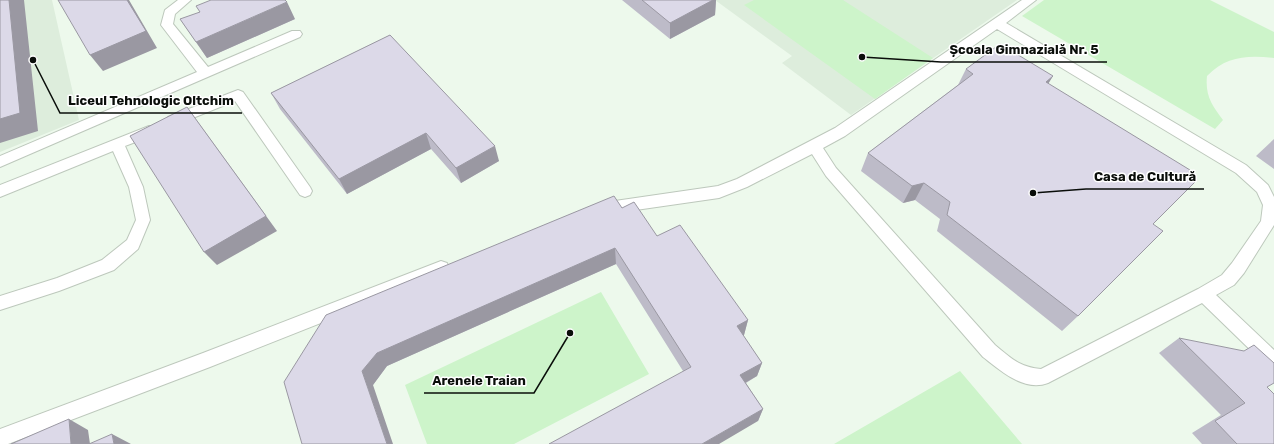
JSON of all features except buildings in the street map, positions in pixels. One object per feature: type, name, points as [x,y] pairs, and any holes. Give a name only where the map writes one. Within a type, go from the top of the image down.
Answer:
[{"type":"lane","points":[[186,0],[169,13],[166,25],[206,74]]},
{"type":"lane","points":[[589,212],[611,206],[719,192],[742,183],[840,132],[1030,0]]},
{"type":"lane","points":[[815,146],[831,172],[989,351],[1008,366],[1026,376],[1042,377],[1204,294],[1228,280],[1238,268],[1268,222],[1270,205],[1263,189],[1241,169],[997,23]]},
{"type":"lane","points":[[0,162],[296,34]]},
{"type":"lane","points":[[0,191],[238,95],[305,191]]},
{"type":"lane","points":[[0,303],[59,284],[108,265],[133,244],[143,220],[136,187],[117,144]]},
{"type":"lane","points":[[0,438],[204,361],[456,262]]},
{"type":"lane","points":[[1204,294],[1272,357]]},
{"type":"shaded area","points":[[0,0],[52,0],[79,120],[0,152]]},
{"type":"shaded area","points":[[715,0],[1017,0],[851,115],[782,63],[792,56]]},
{"type":"green space","points":[[754,0],[843,0],[933,58],[875,99],[744,5]]},
{"type":"green space","points":[[1044,0],[1210,0],[1274,32],[1274,58],[1238,58],[1222,64],[1207,76],[1208,95],[1223,120],[1215,129],[1022,16]]},
{"type":"green space","points":[[601,292],[649,374],[514,444],[427,444],[405,385]]},
{"type":"green space","points":[[960,371],[1022,444],[834,444]]},
{"type":"place","name":"Școala Gimnazială Nr. 5","points":[[862,57]]},
{"type":"place","name":"Liceul Tehnologic Oltchim","points":[[33,60]]},
{"type":"place","name":"Casa de Cultură","points":[[1033,193]]},
{"type":"place","name":"Arenele Traian","points":[[570,333]]}]
